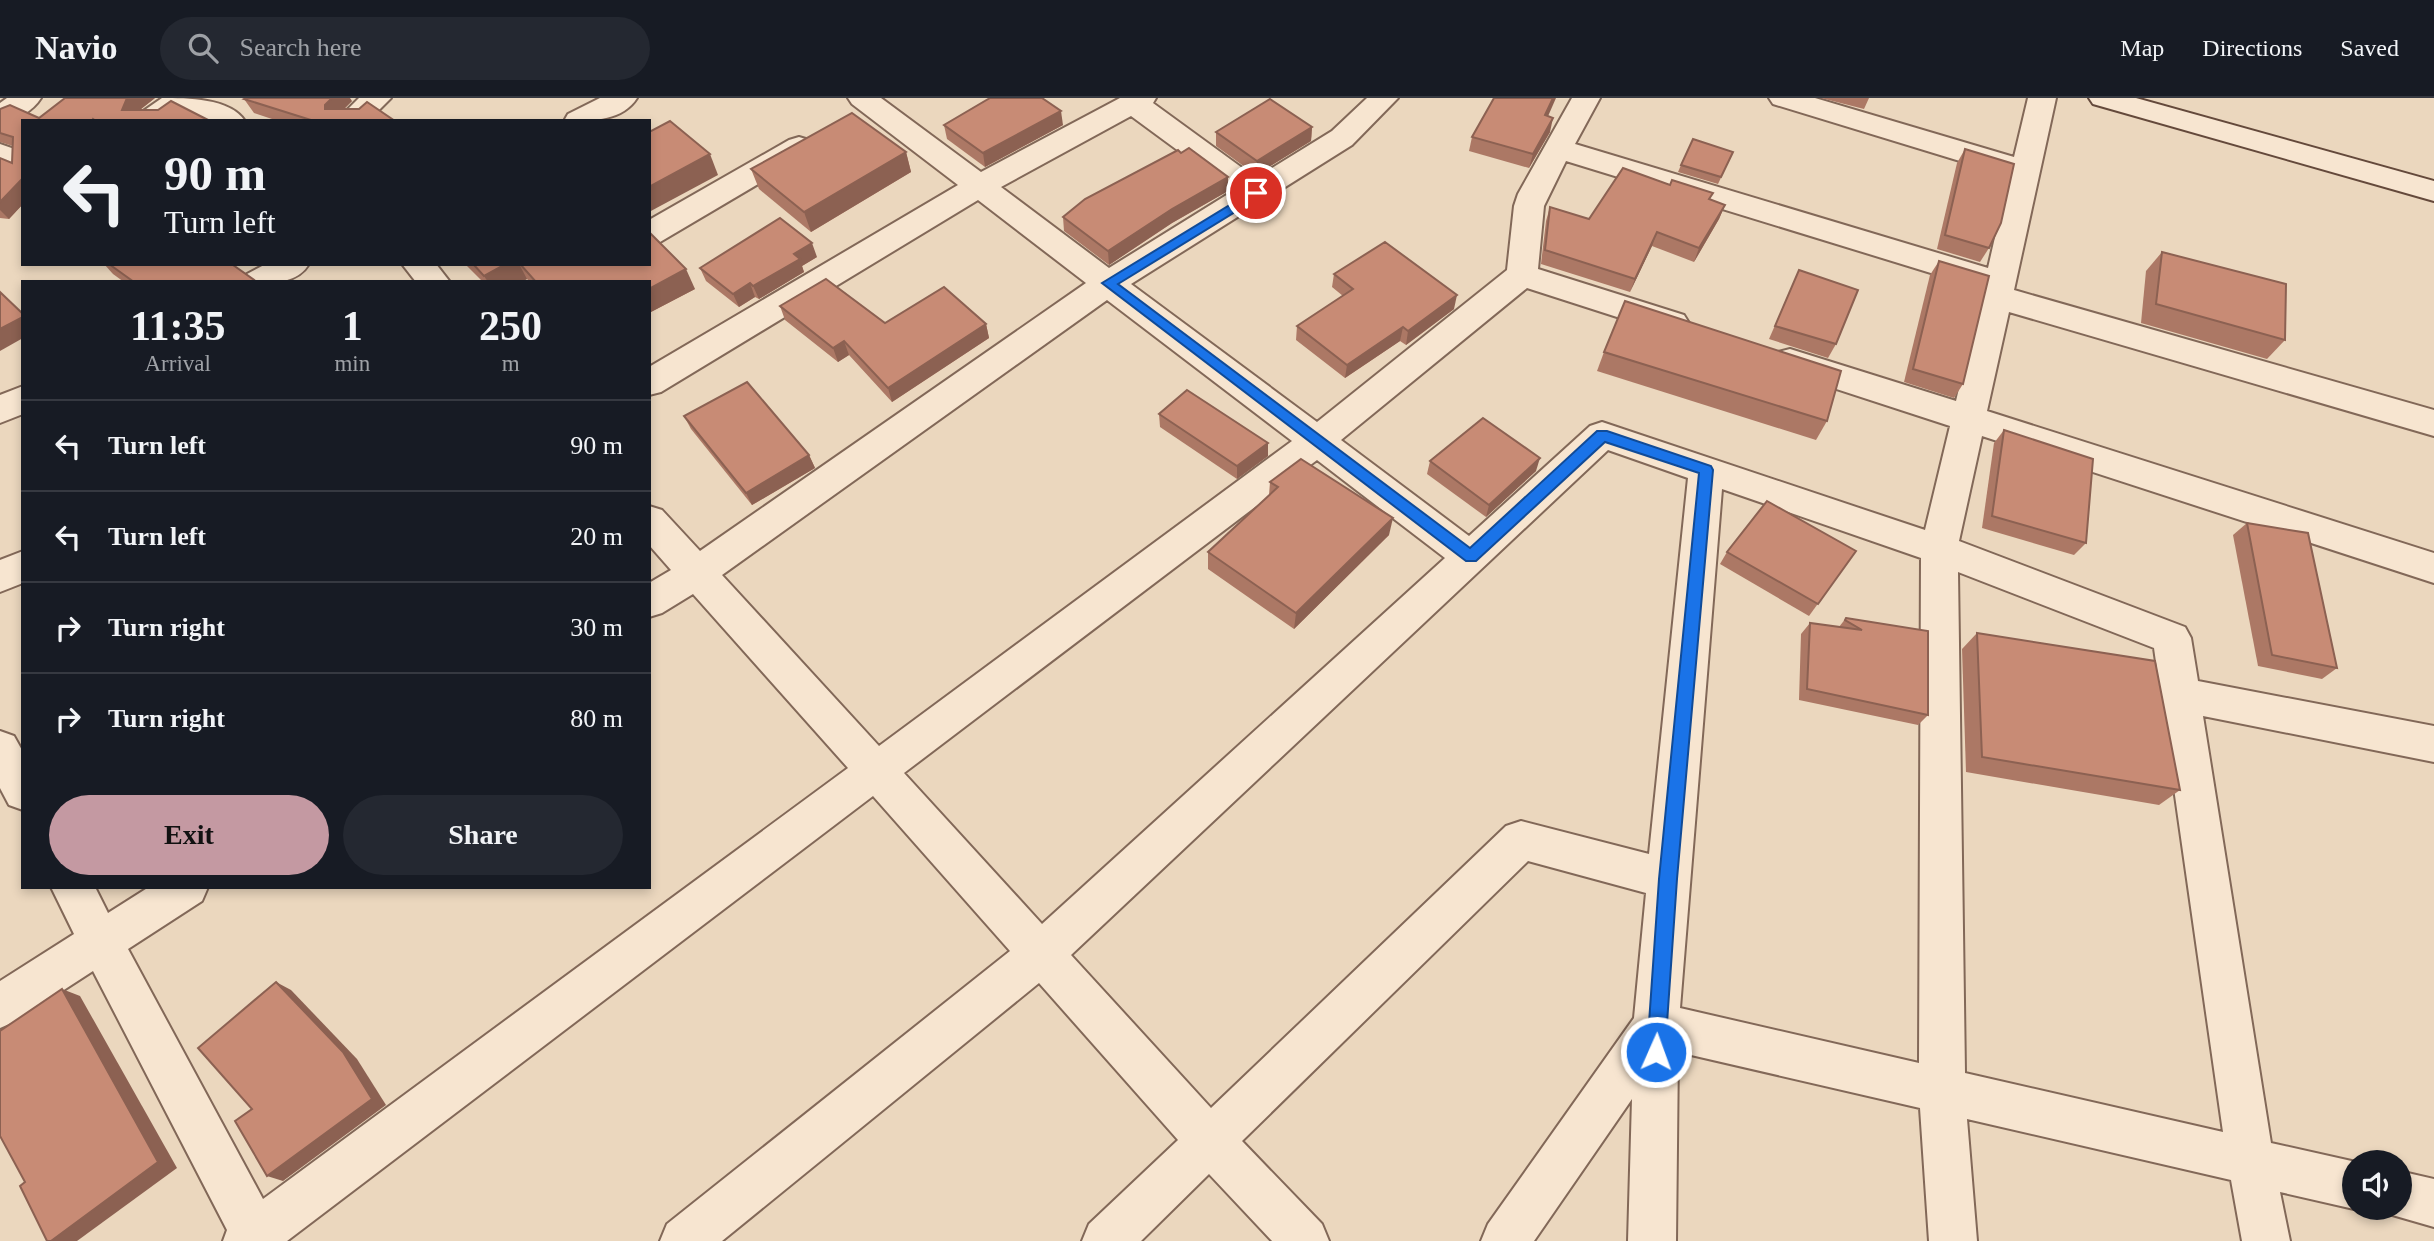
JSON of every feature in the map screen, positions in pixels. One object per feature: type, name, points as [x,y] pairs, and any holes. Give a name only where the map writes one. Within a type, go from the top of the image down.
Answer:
[{"type":"street","points":[[0,116],[27,98]]},
{"type":"street","points":[[152,119],[181,98],[227,119]]},
{"type":"street","points":[[351,119],[377,98]]},
{"type":"street","points":[[582,119],[624,98]]},
{"type":"street","points":[[651,601],[697,573],[1108,283],[1342,138],[1384,98]]},
{"type":"street","points":[[73,889],[254,1239],[1317,441],[1522,275],[1529,206],[1537,183],[1586,98]]},
{"type":"street","points":[[1783,98],[2026,171]]},
{"type":"street","points":[[1953,1241],[1942,1090],[1939,548],[2042,98]]},
{"type":"street","points":[[2103,98],[2434,191]]},
{"type":"street","points":[[651,382],[979,187],[1138,101],[1256,193]]},
{"type":"street","points":[[651,233],[858,110],[979,187],[1471,557]]},
{"type":"street","points":[[1558,149],[1998,290],[2434,423]]},
{"type":"street","points":[[0,154],[21,163]]},
{"type":"street","points":[[262,280],[289,266]]},
{"type":"street","points":[[420,266],[432,280]]},
{"type":"street","points":[[1522,275],[1706,334]]},
{"type":"street","points":[[1759,351],[2434,568]]},
{"type":"street","points":[[0,410],[21,400]]},
{"type":"street","points":[[684,1241],[1041,954],[1602,435],[1939,548],[2172,638],[2251,1162],[2266,1241]]},
{"type":"street","points":[[1652,1241],[1657,1025],[1706,470]]},
{"type":"street","points":[[651,522],[1210,1141],[1305,1241]]},
{"type":"street","points":[[0,578],[21,567]]},
{"type":"street","points":[[2180,694],[2434,744]]},
{"type":"street","points":[[1106,1241],[1521,840],[1668,879]]},
{"type":"street","points":[[0,1006],[184,889]]},
{"type":"street","points":[[1657,1025],[2342,1182]]},
{"type":"street","points":[[1505,1241],[1657,1025]]},
{"type":"street","points":[[2412,1198],[2434,1203]]},
{"type":"building","points":[[65,98],[127,98],[122,110],[158,110],[171,101],[206,119],[21,119],[21,180],[0,202],[0,158],[12,163],[13,137],[0,133],[0,109],[10,105],[39,118]]},
{"type":"building","points":[[332,98],[325,105],[325,109],[359,109],[367,102],[392,119],[308,119],[244,99]]},
{"type":"building","points":[[990,98],[1042,98],[1061,111],[983,153],[944,125]]},
{"type":"building","points":[[1494,98],[1553,98],[1545,115],[1553,118],[1533,154],[1472,137]]},
{"type":"building","points":[[1270,99],[1312,127],[1257,161],[1216,132]]},
{"type":"building","points":[[852,113],[906,152],[804,212],[751,169]]},
{"type":"building","points":[[670,121],[710,154],[651,186],[651,131]]},
{"type":"building","points":[[1693,139],[1733,152],[1721,177],[1681,165]]},
{"type":"building","points":[[1189,148],[1228,177],[1172,209],[1108,251],[1063,217],[1085,199],[1178,150],[1181,153]]},
{"type":"building","points":[[1965,149],[2014,164],[2001,223],[1989,248],[1945,235]]},
{"type":"building","points":[[1623,168],[1670,185],[1672,180],[1713,193],[1709,199],[1725,205],[1699,248],[1657,232],[1635,279],[1545,250],[1550,207],[1589,219]]},
{"type":"building","points":[[780,218],[812,243],[794,254],[800,259],[753,286],[750,283],[733,294],[700,268]]},
{"type":"building","points":[[651,234],[686,269],[651,288],[651,280],[534,280],[522,266],[651,266]]},
{"type":"building","points":[[1385,242],[1457,295],[1408,331],[1403,327],[1347,365],[1297,326],[1353,289],[1334,274]]},
{"type":"building","points":[[2162,252],[2286,284],[2285,340],[2156,304]]},
{"type":"building","points":[[1939,261],[1989,276],[1963,384],[1913,369]]},
{"type":"building","points":[[112,266],[234,266],[254,280],[131,280]]},
{"type":"building","points":[[475,266],[502,266],[484,276]]},
{"type":"building","points":[[1799,270],[1858,290],[1836,344],[1775,326]]},
{"type":"building","points":[[826,279],[885,323],[944,287],[986,324],[888,388],[844,341],[833,348],[780,306]]},
{"type":"building","points":[[0,292],[21,312],[21,318],[0,329]]},
{"type":"building","points":[[1625,301],[1841,371],[1827,421],[1604,352]]},
{"type":"building","points":[[747,382],[809,455],[746,493],[684,416]]},
{"type":"building","points":[[1187,390],[1268,443],[1237,466],[1159,414]]},
{"type":"building","points":[[1483,418],[1540,458],[1489,505],[1430,461]]},
{"type":"building","points":[[2004,430],[2093,459],[2086,543],[1992,516]]},
{"type":"building","points":[[1301,459],[1393,518],[1296,613],[1208,552],[1278,487],[1270,482]]},
{"type":"building","points":[[1767,501],[1856,551],[1818,604],[1727,552]]},
{"type":"building","points":[[2247,523],[2308,533],[2337,668],[2272,655]]},
{"type":"building","points":[[1846,618],[1928,631],[1928,715],[1807,689],[1810,623],[1862,630],[1845,620]]},
{"type":"building","points":[[1977,633],[2155,661],[2180,790],[1982,757]]},
{"type":"building","points":[[276,982],[343,1052],[372,1099],[267,1176],[235,1121],[252,1109],[198,1048]]},
{"type":"building","points":[[62,989],[158,1162],[51,1241],[47,1241],[20,1186],[25,1182],[0,1136],[0,1031]]},
{"type":"route","points":[[1256,193],[1108,283],[1471,557],[1602,435],[1706,470],[1668,879],[1656,1052]]}]
